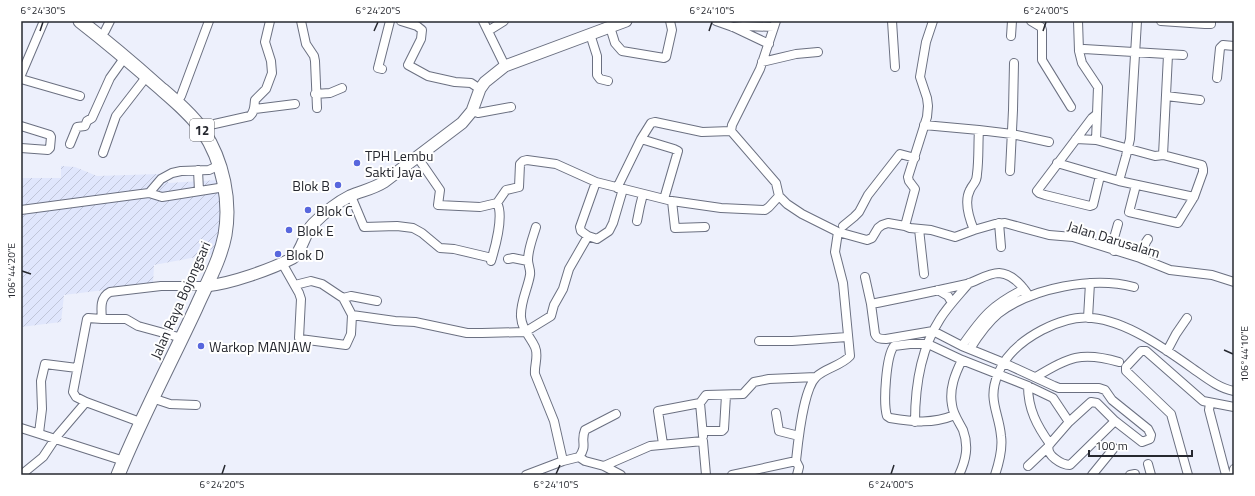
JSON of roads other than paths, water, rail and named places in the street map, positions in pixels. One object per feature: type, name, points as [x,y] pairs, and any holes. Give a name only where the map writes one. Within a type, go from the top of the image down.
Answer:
[{"type":"highway","name":"Jalan Raya Bojongsari","points":[[80,21],[125,57],[193,118],[211,144],[220,165],[225,187],[227,210],[225,234],[210,286],[190,339],[158,400],[127,475]]},
{"type":"highway","name":"Jalan Raya Bojongsari","points":[[92,21],[108,26],[146,65],[181,96],[210,125],[225,158],[232,186],[234,210],[232,238],[229,250],[182,338],[140,422],[118,475]]},
{"type":"main road","points":[[210,286],[262,271],[282,263],[297,254],[306,233],[312,224],[329,209],[351,196],[378,186],[418,158],[462,123],[472,111],[480,90],[490,77],[505,66],[626,21]]},
{"type":"street","points":[[21,75],[44,21]]},
{"type":"street","points":[[181,96],[209,21]]},
{"type":"street","points":[[210,125],[250,116],[255,109],[255,100],[266,89],[272,73],[271,61],[265,42],[270,21]]},
{"type":"street","points":[[301,21],[306,44],[314,56],[315,61],[315,94],[317,108]]},
{"type":"street","points":[[382,69],[378,68],[390,21]]},
{"type":"street","points":[[401,21],[417,26],[422,30],[421,39],[408,65],[428,76],[455,82],[471,83],[480,90]]},
{"type":"street","points":[[483,21],[505,66]]},
{"type":"street","points":[[488,31],[504,21]]},
{"type":"street","points":[[610,27],[615,43],[622,51],[664,58],[666,57],[672,32],[670,21]]},
{"type":"street","points":[[716,21],[733,27],[769,44]]},
{"type":"street","points":[[892,21],[895,67]]},
{"type":"street","points":[[905,226],[915,189],[908,179],[927,117],[927,98],[920,77],[926,42],[933,21]]},
{"type":"street","points":[[1011,36],[1012,21]]},
{"type":"street","points":[[1031,21],[1041,27],[1042,30],[1041,56],[1044,65],[1071,107]]},
{"type":"street","points":[[1078,21],[1079,51],[1082,63],[1098,87],[1096,140]]},
{"type":"street","points":[[1119,181],[1128,149],[1133,105],[1137,21]]},
{"type":"street","points":[[1162,21],[1205,24],[1210,24],[1211,21]]},
{"type":"street","points":[[596,182],[580,227],[581,231],[588,236],[597,239],[609,231],[613,223],[620,188],[641,139],[651,123],[655,122],[702,132],[731,131],[732,125],[751,88],[762,62],[775,24],[733,27]]},
{"type":"street","points":[[590,34],[597,56],[597,75],[600,79],[608,81]]},
{"type":"street","points":[[1217,78],[1220,48],[1223,46],[1234,46]]},
{"type":"street","points":[[1079,51],[1084,49],[1183,55]]},
{"type":"street","points":[[762,62],[796,54],[818,52]]},
{"type":"street","points":[[1162,155],[1168,55]]},
{"type":"street","points":[[70,144],[77,127],[85,126],[87,121],[92,118],[110,78],[125,57]]},
{"type":"street","points":[[1010,171],[1014,63]]},
{"type":"street","points":[[103,153],[116,116],[147,76]]},
{"type":"street","points":[[21,79],[80,96]]},
{"type":"street","points":[[315,94],[330,93],[342,88]]},
{"type":"street","points":[[1166,96],[1200,100]]},
{"type":"street","points":[[255,109],[295,104]]},
{"type":"street","points":[[472,111],[478,113],[511,107]]},
{"type":"street","points":[[1097,114],[1092,118],[1038,188],[1038,192],[1090,206],[1093,205],[1100,176]]},
{"type":"street","points":[[924,125],[1012,134],[1049,142]]},
{"type":"street","points":[[21,126],[51,137],[50,148],[48,150],[21,148]]},
{"type":"street","points":[[974,230],[969,214],[967,197],[972,186],[976,182],[978,174],[979,130]]},
{"type":"street","name":"Jalan Darusalam","points":[[731,131],[776,183],[779,196],[794,210],[867,240],[872,238],[878,228],[885,224],[905,226],[919,230],[931,230],[954,237],[974,230],[1005,223],[1049,235],[1073,237],[1140,258],[1170,270],[1212,275],[1234,282]]},
{"type":"street","points":[[641,139],[678,151],[668,200],[675,228],[705,227]]},
{"type":"street","points":[[1076,139],[1096,140],[1155,156],[1162,155],[1202,165],[1204,168],[1194,197],[1178,223],[1129,212],[1136,185]]},
{"type":"street","points":[[798,475],[799,467],[796,461],[799,436],[808,390],[816,377],[850,356],[843,283],[835,252],[840,229],[859,212],[868,195],[900,154],[915,158]]},
{"type":"street","points":[[418,158],[440,190],[438,205],[480,207],[497,203],[506,190],[519,187],[520,164],[523,161],[532,160],[556,164],[596,182],[668,200],[721,208],[765,210],[779,196]]},
{"type":"street","points":[[1057,163],[1119,181],[1194,197]]},
{"type":"street","points":[[149,193],[161,179],[172,173],[181,171],[209,170],[220,165]]},
{"type":"street","points":[[198,170],[199,191]]},
{"type":"street","points":[[21,210],[149,193],[162,197],[225,187]]},
{"type":"street","points":[[637,221],[644,194]]},
{"type":"street","points":[[351,196],[364,227],[397,226],[413,228],[422,233],[440,248],[454,249],[492,259],[500,215],[499,206],[497,203]]},
{"type":"street","points":[[998,224],[1001,247]]},
{"type":"street","points":[[1114,251],[1114,238],[1118,224]]},
{"type":"street","points":[[536,227],[530,248],[528,261],[530,275],[521,316],[525,332],[535,346],[537,355],[534,369],[535,374],[554,421],[563,461]]},
{"type":"street","points":[[919,230],[924,274]]},
{"type":"street","points":[[352,315],[395,321],[415,322],[467,333],[482,334],[525,332],[551,316],[554,305],[563,289],[569,269],[588,236]]},
{"type":"street","points":[[1140,258],[1148,239]]},
{"type":"street","points":[[508,259],[513,258],[528,261]]},
{"type":"street","points":[[282,263],[295,285],[301,299],[299,338],[346,344],[351,334],[352,315],[343,298],[322,284],[315,282],[305,281],[295,285]]},
{"type":"street","points":[[871,304],[969,283],[998,273],[1010,276],[1017,280],[1029,296]]},
{"type":"street","points":[[865,277],[876,338],[880,339],[933,331],[966,348],[1004,363],[1059,388],[1095,387],[1104,390],[1112,400],[1148,429],[1151,435],[1150,439],[1142,442],[1115,421],[1097,403],[1091,402],[1069,422],[1049,446],[1028,466]]},
{"type":"street","points":[[966,348],[991,320],[1006,308],[1029,296],[1062,287],[1090,283],[1102,282],[1134,287]]},
{"type":"street","points":[[915,422],[915,394],[917,379],[933,331],[952,303],[969,283]]},
{"type":"street","points":[[1088,318],[1090,283]]},
{"type":"street","points":[[102,319],[102,300],[104,296],[110,292],[161,286],[210,286]]},
{"type":"street","points":[[966,348],[976,325],[996,305],[1024,289]]},
{"type":"street","points":[[938,290],[948,296],[952,303]]},
{"type":"street","points":[[343,298],[351,296],[377,301]]},
{"type":"street","points":[[995,475],[1000,460],[1002,444],[993,395],[998,374],[1013,350],[1033,335],[1063,322],[1088,318],[1100,319],[1121,326],[1148,339],[1217,385],[1234,391]]},
{"type":"street","points":[[1167,351],[1187,318]]},
{"type":"street","points":[[140,422],[86,402],[76,397],[73,392],[86,319],[126,319],[138,326],[182,338]]},
{"type":"street","points":[[759,340],[792,341],[847,337]]},
{"type":"street","points":[[955,415],[944,419],[915,422],[890,418],[887,416],[885,394],[890,353],[894,346],[928,344],[962,360],[1028,386],[1053,398],[1069,422]]},
{"type":"street","points":[[1188,475],[1171,414],[1126,371],[1126,367],[1141,351],[1146,351],[1203,401],[1234,407]]},
{"type":"street","points":[[1036,377],[1056,364],[1073,358],[1092,356],[1119,362]]},
{"type":"street","points":[[959,475],[965,460],[966,446],[963,431],[952,405],[953,385],[962,360]]},
{"type":"street","points":[[39,433],[42,409],[41,381],[45,364],[77,368]]},
{"type":"street","points":[[663,444],[658,411],[700,403],[706,395],[743,394],[754,382],[770,379],[816,377]]},
{"type":"street","points":[[1028,386],[1028,400],[1034,418],[1049,446],[1048,452],[1065,465],[1070,465],[1115,421]]},
{"type":"street","points":[[1053,398],[1059,388]]},
{"type":"street","points":[[703,431],[722,431],[724,429],[726,395]]},
{"type":"street","points":[[158,400],[170,404],[196,406]]},
{"type":"street","points":[[21,475],[43,457],[55,439],[86,402]]},
{"type":"street","points":[[700,403],[706,475]]},
{"type":"street","points":[[1210,403],[1209,410],[1226,475]]},
{"type":"street","points":[[776,413],[779,431],[799,436]]},
{"type":"street","points":[[526,475],[543,472],[563,461],[579,457],[584,448],[583,435],[585,430],[616,414]]},
{"type":"street","points":[[21,428],[124,461]]},
{"type":"street","points":[[604,466],[650,446],[703,441]]},
{"type":"street","points":[[1092,475],[1114,448]]},
{"type":"street","points":[[579,457],[585,461],[604,466],[621,475]]},
{"type":"street","points":[[732,475],[796,461]]},
{"type":"street","points":[[1148,464],[1151,475]]},
{"type":"street","points":[[1233,475],[1234,469]]},
{"type":"place","name":"TPH Lembu Sakti Jaya","points":[[357,163]]},
{"type":"place","name":"Blok B","points":[[338,185]]},
{"type":"place","name":"Blok C","points":[[308,210]]},
{"type":"place","name":"Blok E","points":[[289,230]]},
{"type":"place","name":"Blok D","points":[[278,254]]},
{"type":"place","name":"Warkop MANJAW","points":[[201,346]]}]
